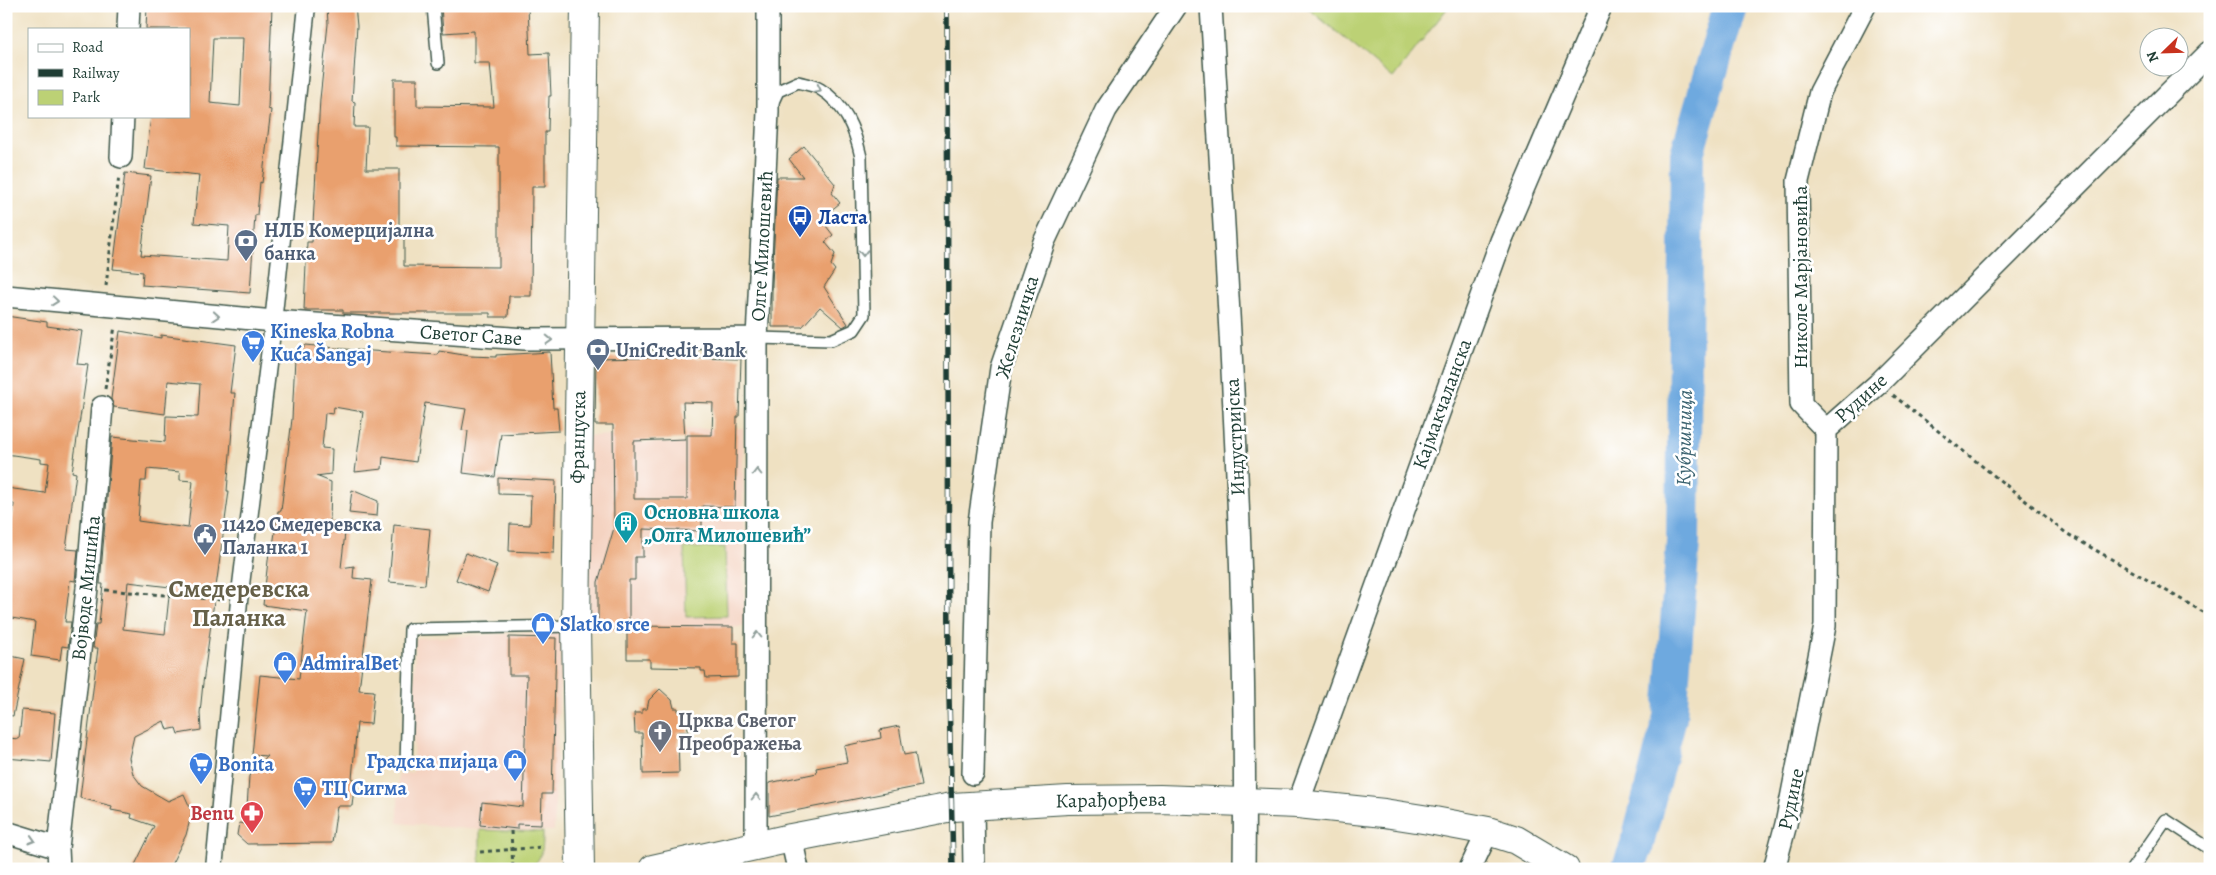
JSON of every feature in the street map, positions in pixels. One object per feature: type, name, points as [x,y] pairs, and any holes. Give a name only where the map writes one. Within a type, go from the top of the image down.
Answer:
[{"type":"main road","name":"Француска","points":[[580,869],[576,626],[579,340],[586,6]]},
{"type":"main road","name":"Карађорђева","points":[[653,869],[791,838],[923,812],[973,806],[1068,800],[1160,799],[1298,804],[1384,813],[1488,831],[1516,840],[1557,863]]},
{"type":"street","points":[[128,28],[130,6]]},
{"type":"street","points":[[214,869],[239,601],[274,321],[307,6]]},
{"type":"street","name":"Олге Милошевић","points":[[756,846],[757,338],[768,112],[768,6]]},
{"type":"street","name":"Железничка","points":[[972,774],[979,522],[1001,368],[1044,242],[1106,110],[1176,6]]},
{"type":"street","name":"Индустријска","points":[[1211,6],[1242,586],[1246,801],[1244,869]]},
{"type":"street","name":"Николе Марјановића","points":[[1826,430],[1800,404],[1798,181],[1820,92],[1865,6]]},
{"type":"street","name":"Кајмакчаланска","points":[[1298,804],[1501,241],[1600,9]]},
{"type":"street","name":"Рудине","points":[[1774,869],[1786,824],[1825,626],[1826,430],[1878,384],[2210,52]]},
{"type":"street","points":[[121,157],[123,118]]},
{"type":"street","name":"Светог Саве","points":[[6,296],[274,321],[525,339],[757,338]]},
{"type":"street","name":"Војводе Мишића","points":[[58,858],[87,588],[102,407]]},
{"type":"street","points":[[973,806],[974,869]]},
{"type":"street","points":[[1470,869],[1488,831]]},
{"type":"street","points":[[6,832],[58,858]]},
{"type":"street","points":[[791,838],[798,869]]},
{"type":"lane","points":[[433,6],[438,63]]},
{"type":"lane","points":[[757,338],[831,340],[854,330],[864,315],[861,157],[856,132],[841,108],[820,88],[798,82],[778,91],[768,112]]},
{"type":"lane","points":[[406,764],[410,628],[576,626]]},
{"type":"lane","points":[[2132,869],[2166,820],[2210,849]]},
{"type":"path","points":[[102,407],[121,157]]},
{"type":"path","points":[[1878,384],[2066,533],[2210,616]]},
{"type":"path","points":[[87,588],[239,601]]},
{"type":"path","points":[[511,831],[512,869]]},
{"type":"path","points":[[480,852],[543,847]]},
{"type":"shaded area","points":[[743,428],[744,627],[590,631],[585,436],[641,434],[642,443],[685,443],[686,429]]},
{"type":"shaded area","points":[[562,632],[554,831],[480,830],[398,823],[398,775],[413,772],[415,638]]},
{"type":"green space","points":[[1305,6],[1449,6],[1393,78]]},
{"type":"green space","points":[[725,547],[727,616],[686,617],[684,548]]},
{"type":"green space","points":[[480,830],[543,832],[541,854],[536,863],[526,869],[480,869]]},
{"type":"building","points":[[147,6],[272,6],[268,109],[271,110],[262,183],[260,182],[257,215],[255,215],[250,293],[142,285],[143,272],[113,269],[125,173],[151,176],[141,255],[227,261],[229,226],[194,223],[199,175],[145,169],[151,118],[190,118],[190,28],[146,28]],"holes":[[[213,38],[243,38],[240,106],[210,103]]]},
{"type":"building","points":[[327,6],[355,6],[357,26],[352,101],[355,102],[354,127],[368,127],[366,169],[399,169],[399,228],[404,228],[404,266],[499,267],[499,147],[396,146],[396,137],[394,137],[394,79],[417,79],[417,106],[494,107],[490,63],[474,63],[474,31],[443,33],[441,6],[528,6],[530,54],[549,53],[551,96],[549,96],[548,132],[545,132],[545,187],[532,187],[531,296],[509,296],[508,317],[490,317],[490,313],[343,313],[343,310],[304,310],[307,242],[312,242],[320,99],[328,24]]},
{"type":"building","name":"Ласта","points":[[804,146],[835,184],[832,193],[840,203],[829,212],[834,218],[826,226],[833,235],[825,242],[835,254],[831,265],[835,270],[824,287],[848,324],[843,327],[820,307],[802,327],[772,327],[777,177],[803,177],[789,159]]},
{"type":"building","points":[[6,316],[47,322],[47,326],[82,331],[77,364],[88,365],[72,472],[76,473],[66,549],[78,550],[75,581],[70,580],[65,622],[71,622],[68,647],[62,646],[60,660],[31,656],[35,622],[6,617],[6,539],[9,540],[14,504],[6,503],[6,488],[45,493],[49,463],[41,462],[41,459],[6,454]]},
{"type":"building","points":[[120,331],[161,338],[161,335],[236,345],[230,393],[235,393],[227,491],[229,491],[203,683],[200,713],[201,730],[178,734],[176,728],[167,730],[164,721],[134,736],[129,758],[133,774],[142,786],[168,801],[184,794],[192,812],[186,835],[169,869],[133,869],[154,826],[131,818],[132,814],[111,810],[112,806],[80,798],[98,648],[93,648],[96,624],[99,624],[103,584],[100,584],[112,437],[165,442],[166,416],[198,417],[200,384],[168,381],[165,414],[114,407],[111,399]],"holes":[[[147,469],[180,472],[180,480],[193,481],[188,528],[138,521],[141,481],[146,481]],[[128,582],[170,587],[165,634],[123,629]]]},
{"type":"building","points":[[306,345],[438,355],[439,351],[470,356],[496,357],[496,355],[550,352],[553,408],[557,408],[559,431],[501,434],[495,477],[463,473],[468,431],[462,430],[466,409],[425,403],[416,462],[383,457],[382,469],[355,472],[363,412],[334,407],[333,414],[325,413],[322,448],[332,449],[331,474],[316,476],[331,482],[330,522],[346,524],[341,568],[354,566],[353,578],[372,580],[359,690],[374,691],[371,724],[357,723],[352,779],[355,779],[352,806],[337,806],[332,843],[247,844],[237,835],[239,823],[246,824],[249,776],[267,756],[252,755],[260,675],[299,679],[307,611],[263,605],[269,552],[272,553],[278,511],[281,511],[292,419],[295,358]]},
{"type":"building","points":[[596,358],[741,359],[739,417],[737,417],[735,507],[702,506],[702,531],[643,529],[643,557],[635,557],[635,580],[629,580],[629,626],[733,627],[733,643],[738,643],[738,677],[706,678],[705,671],[701,671],[701,668],[650,667],[650,659],[627,659],[627,630],[598,629],[598,582],[614,528],[613,425],[595,425]],"holes":[[[683,402],[713,403],[712,435],[687,435],[687,499],[634,499],[634,441],[685,439]]]},
{"type":"building","points":[[498,478],[556,481],[554,553],[509,551],[510,524],[530,525],[531,495],[498,494]]},
{"type":"building","points":[[352,490],[378,501],[377,516],[349,513]]},
{"type":"building","points":[[394,525],[430,529],[425,585],[389,582]]},
{"type":"building","points":[[466,553],[497,565],[488,592],[456,580]]},
{"type":"building","points":[[509,637],[556,638],[552,794],[542,794],[541,825],[517,824],[517,829],[480,825],[482,802],[523,807],[527,675],[509,675]]},
{"type":"building","points":[[6,655],[25,659],[13,716],[6,715]]},
{"type":"building","name":"Црква Светог Преображења","points":[[660,689],[672,700],[674,708],[678,708],[678,712],[687,712],[688,732],[678,732],[679,773],[643,774],[642,733],[635,733],[634,713],[642,713],[642,709],[647,709],[649,700]]},
{"type":"building","points":[[22,710],[55,713],[51,762],[6,758],[8,738],[19,739]]},
{"type":"building","points":[[899,726],[904,755],[915,753],[921,786],[769,816],[769,783],[817,773],[816,768],[847,762],[844,746],[881,738],[880,730]]},
{"type":"waterway","name":"Кубршница","points":[[1628,869],[1636,848],[1670,717],[1683,542],[1687,154],[1730,6]]},
{"type":"railway","points":[[947,6],[949,695],[953,869]]},
{"type":"place","name":"Ласта","points":[[800,238]]},
{"type":"place","name":"НЛБ Комерцијална банка","points":[[246,262]]},
{"type":"place","name":"Kineska Robna Kuća Šangaj","points":[[253,363]]},
{"type":"place","name":"UniCredit Bank","points":[[598,371]]},
{"type":"place","name":"Основна школа „Олга Милошевић”","points":[[626,544]]},
{"type":"place","name":"11420 Смедеревска Паланка 1","points":[[205,556]]},
{"type":"place","name":"Slatko srce","points":[[543,645]]},
{"type":"place","name":"AdmiralBet","points":[[285,684]]},
{"type":"place","name":"Црква Светог Преображења","points":[[660,753]]},
{"type":"place","name":"Градска пијаца","points":[[515,782]]},
{"type":"place","name":"Bonita","points":[[201,785]]},
{"type":"place","name":"ТЦ Сигма","points":[[305,809]]},
{"type":"place","name":"Benu","points":[[252,834]]},
{"type":"district","name":"Смедеревска Паланка","points":[[239,604]]}]
